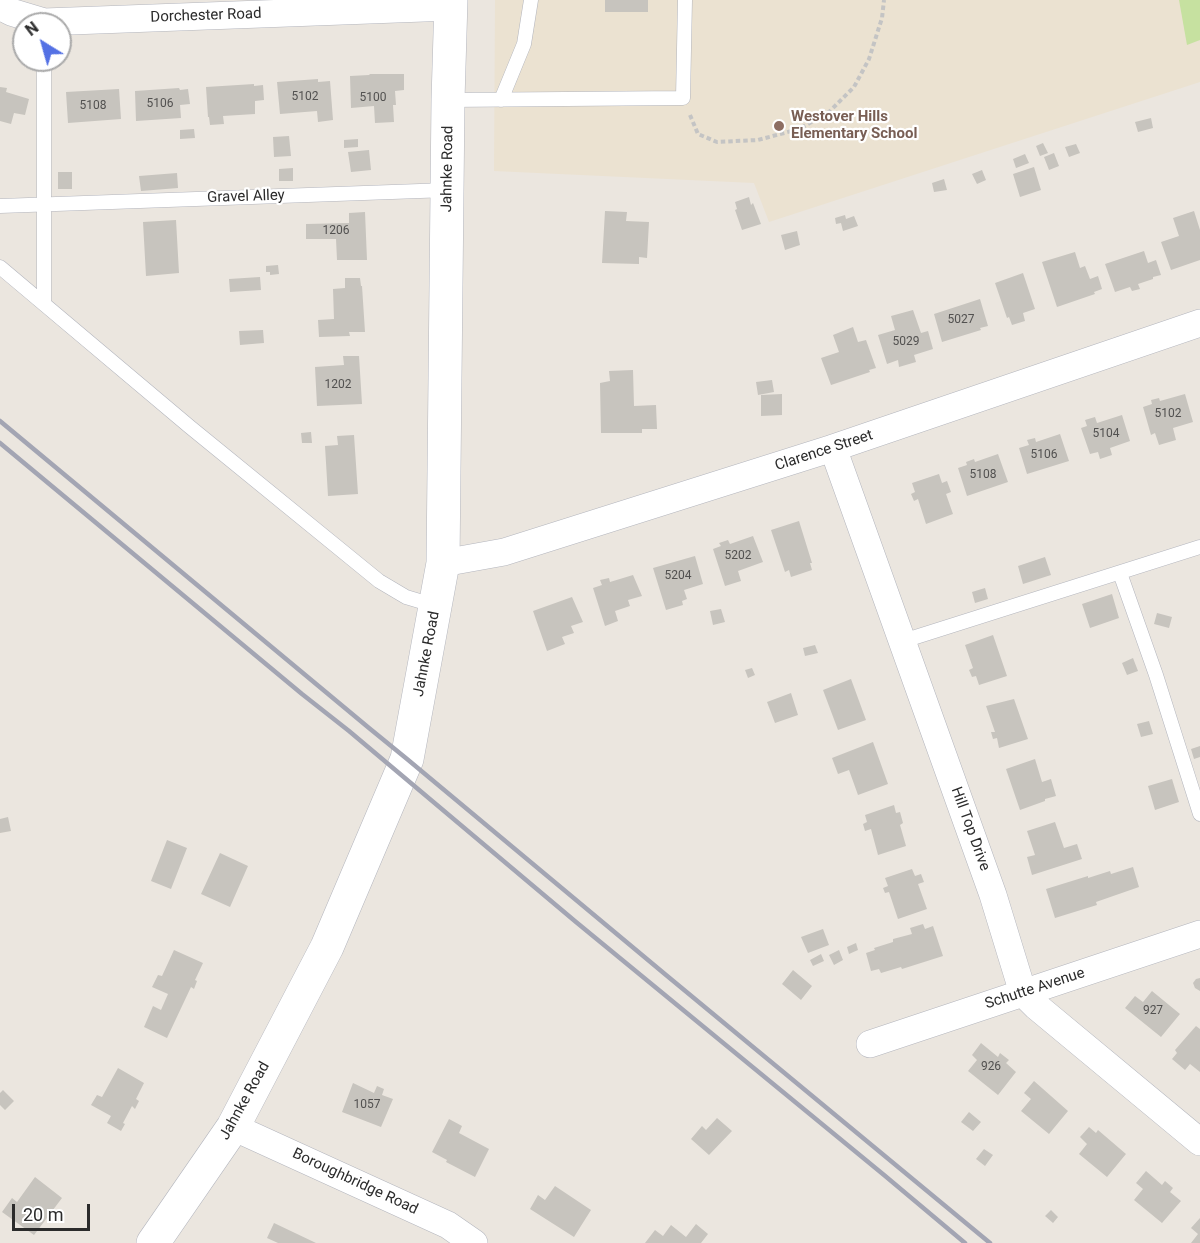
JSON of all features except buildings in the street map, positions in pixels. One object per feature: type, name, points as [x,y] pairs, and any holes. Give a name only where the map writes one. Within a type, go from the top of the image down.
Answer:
[{"type":"main road","name":"Jahnke Road","points":[[153,1243],[233,1127],[327,947],[407,759],[443,563],[451,4]]},
{"type":"street","name":"Dorchester Road","points":[[72,22],[451,4]]},
{"type":"street","name":"Clarence Street","points":[[443,563],[504,552],[833,448],[1200,323]]},
{"type":"street","name":"Hill Top Drive","points":[[833,448],[993,895],[1023,993]]},
{"type":"street","name":"Schutte Avenue","points":[[870,1044],[1200,934]]},
{"type":"street","points":[[1023,993],[1200,1142]]},
{"type":"street","name":"Boroughbridge Road","points":[[233,1127],[448,1225],[474,1243]]},
{"type":"lane","points":[[501,100],[524,44],[531,0]]},
{"type":"lane","points":[[448,100],[683,98],[685,0]]},
{"type":"lane","points":[[44,72],[44,304]]},
{"type":"lane","name":"Gravel Alley","points":[[0,206],[448,190]]},
{"type":"lane","points":[[0,267],[190,427],[379,581],[406,597],[436,606]]},
{"type":"lane","points":[[903,641],[1200,547]]},
{"type":"lane","points":[[1120,573],[1156,675],[1200,814]]},
{"type":"path","points":[[683,98],[698,134],[717,142],[758,140],[799,129],[828,113],[854,87],[869,59],[882,18],[884,0]]},
{"type":"shaded area","name":"Westover Hills Elementary School","points":[[495,0],[1200,0],[1200,82],[769,222],[754,183],[494,171]]},
{"type":"green space","points":[[1179,0],[1200,0],[1200,40],[1187,45]]},
{"type":"railway","points":[[0,421],[990,1243]]},
{"type":"railway","points":[[0,443],[965,1243]]},
{"type":"place","name":"Westover Hills Elementary School","points":[[779,126]]}]
